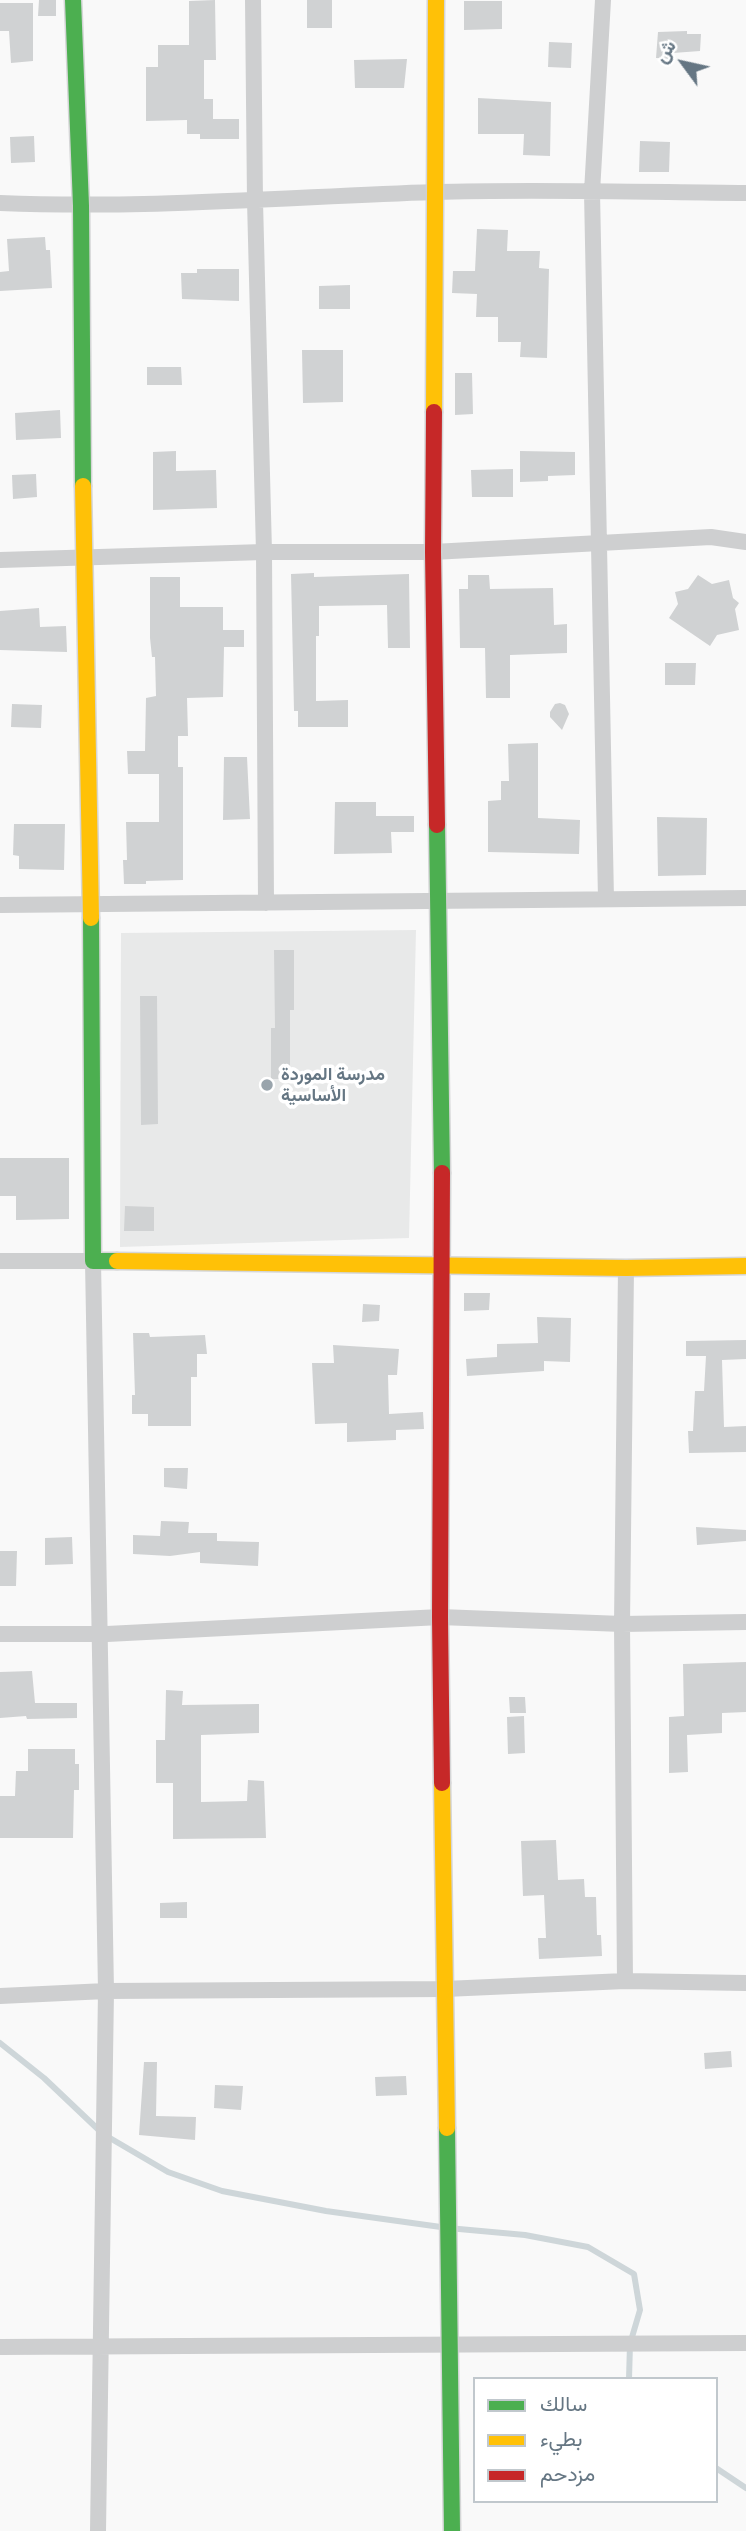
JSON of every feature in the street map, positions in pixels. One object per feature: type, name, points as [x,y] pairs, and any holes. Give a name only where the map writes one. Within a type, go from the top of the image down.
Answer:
[{"type":"street","points":[[73,0],[81,206],[83,557],[91,905],[93,1261],[106,1991],[98,2531]]},
{"type":"street","points":[[253,0],[264,552],[266,903]]},
{"type":"street","points":[[436,0],[433,552],[443,1266],[440,1617],[452,2531]]},
{"type":"street","points":[[603,0],[592,192],[606,899]]},
{"type":"street","points":[[0,203],[81,206],[435,192],[746,193]]},
{"type":"street","points":[[0,560],[264,552],[433,552],[711,537],[746,542]]},
{"type":"street","points":[[0,905],[746,898]]},
{"type":"street","points":[[0,1261],[626,1268],[746,1266]]},
{"type":"street","points":[[625,1981],[622,1624],[626,1268]]},
{"type":"street","points":[[0,1634],[100,1634],[440,1617],[622,1624],[746,1622]]},
{"type":"street","points":[[0,1996],[106,1991],[445,1989],[625,1981],[746,1983]]},
{"type":"street","points":[[0,2347],[746,2343]]},
{"type":"shaded area","name":"مدرسة الموردة الأساسية","points":[[416,930],[409,1238],[120,1247],[121,933]]},
{"type":"building","points":[[39,0],[56,0],[56,16],[38,16]]},
{"type":"building","points":[[215,0],[216,60],[204,60],[204,99],[213,99],[213,119],[239,119],[239,139],[200,139],[200,134],[187,134],[187,120],[146,121],[146,67],[158,67],[158,45],[189,45],[189,1]]},
{"type":"building","points":[[307,0],[332,0],[332,28],[307,28]]},
{"type":"building","points":[[464,1],[502,1],[502,29],[464,30]]},
{"type":"building","points":[[0,3],[33,3],[33,61],[11,63],[9,31],[0,31]]},
{"type":"building","points":[[687,31],[687,34],[701,34],[700,51],[673,53],[673,59],[656,58],[658,32]]},
{"type":"building","points":[[549,42],[572,43],[571,68],[548,67]]},
{"type":"building","points":[[407,59],[404,88],[355,88],[354,60]]},
{"type":"building","points":[[478,98],[551,102],[550,156],[523,155],[524,134],[478,134]]},
{"type":"building","points":[[34,136],[35,162],[11,163],[10,137]]},
{"type":"building","points":[[640,141],[670,142],[669,172],[639,172]]},
{"type":"building","points":[[477,229],[508,230],[507,251],[540,251],[539,268],[549,269],[547,358],[520,357],[521,342],[498,342],[498,317],[476,317],[477,294],[452,293],[453,271],[475,271]]},
{"type":"building","points":[[45,237],[46,250],[50,250],[52,288],[0,291],[0,272],[9,271],[7,239]]},
{"type":"building","points":[[197,269],[239,269],[239,301],[182,299],[181,273],[197,273]]},
{"type":"building","points":[[350,285],[350,309],[319,309],[319,286]]},
{"type":"building","points":[[302,350],[343,350],[343,402],[303,403]]},
{"type":"building","points":[[147,367],[181,367],[182,385],[147,385]]},
{"type":"building","points":[[455,373],[472,373],[473,414],[455,415]]},
{"type":"building","points":[[60,410],[61,438],[16,440],[15,413]]},
{"type":"building","points":[[176,451],[176,471],[216,470],[217,508],[153,510],[153,452]]},
{"type":"building","points":[[520,451],[575,452],[575,475],[548,476],[548,481],[520,482]]},
{"type":"building","points":[[513,469],[513,497],[472,497],[471,470]]},
{"type":"building","points":[[36,474],[37,497],[13,499],[12,475]]},
{"type":"building","points":[[314,573],[314,577],[409,574],[410,648],[388,648],[387,605],[319,606],[316,701],[348,700],[348,727],[298,727],[298,711],[294,711],[291,574]]},
{"type":"building","points":[[468,575],[489,575],[490,589],[553,588],[554,625],[567,624],[567,653],[510,655],[510,698],[486,698],[485,648],[460,648],[459,589],[468,589]]},
{"type":"building","points":[[698,575],[712,584],[729,580],[733,598],[739,603],[735,609],[739,630],[717,635],[710,646],[669,618],[678,604],[675,592],[688,589]]},
{"type":"building","points":[[150,577],[180,577],[180,607],[223,607],[223,630],[244,630],[244,647],[224,647],[223,697],[187,698],[188,736],[178,736],[178,767],[183,767],[183,880],[124,884],[123,860],[127,860],[126,822],[159,822],[159,774],[128,774],[127,751],[145,751],[146,698],[156,696],[155,657],[152,657],[150,638]]},
{"type":"building","points":[[39,608],[40,627],[66,626],[67,652],[0,650],[0,611]]},
{"type":"building","points":[[665,663],[696,663],[695,685],[665,685]]},
{"type":"building","points":[[12,704],[42,705],[41,728],[11,727]]},
{"type":"building","points":[[555,704],[565,705],[569,714],[562,730],[550,717]]},
{"type":"building","points":[[538,743],[538,818],[580,820],[579,854],[488,852],[488,801],[501,800],[501,781],[509,781],[508,744]]},
{"type":"building","points":[[224,757],[247,757],[250,819],[223,820]]},
{"type":"building","points":[[335,802],[376,802],[376,816],[414,816],[414,832],[391,832],[392,853],[334,854]]},
{"type":"building","points":[[657,817],[707,818],[706,875],[658,876]]},
{"type":"building","points":[[14,824],[65,824],[64,870],[19,869],[19,856],[13,855]]},
{"type":"building","points":[[274,950],[294,950],[294,1010],[290,1010],[290,1079],[271,1079],[271,1028],[275,1028]]},
{"type":"building","points":[[140,996],[157,996],[158,1124],[141,1125]]},
{"type":"building","points":[[0,1158],[69,1158],[69,1219],[16,1220],[16,1196],[0,1196]]},
{"type":"building","points":[[125,1206],[154,1207],[154,1231],[124,1231]]},
{"type":"building","points":[[464,1293],[490,1293],[489,1310],[464,1311]]},
{"type":"building","points":[[363,1304],[380,1305],[379,1321],[362,1322]]},
{"type":"building","points":[[537,1317],[571,1318],[570,1362],[544,1361],[544,1371],[467,1376],[466,1359],[497,1357],[497,1344],[538,1343]]},
{"type":"building","points":[[133,1333],[149,1333],[150,1337],[205,1335],[207,1354],[197,1354],[197,1377],[191,1377],[191,1426],[148,1426],[148,1414],[132,1414],[132,1395],[135,1395]]},
{"type":"building","points":[[746,1340],[746,1359],[722,1360],[724,1427],[746,1426],[746,1452],[689,1453],[688,1431],[693,1431],[695,1391],[704,1391],[706,1356],[686,1356],[686,1341]]},
{"type":"building","points":[[333,1345],[399,1349],[397,1375],[388,1375],[389,1414],[423,1412],[424,1429],[396,1430],[396,1440],[347,1442],[347,1423],[315,1424],[312,1363],[334,1363]]},
{"type":"building","points":[[164,1468],[188,1468],[187,1489],[164,1487]]},
{"type":"building","points":[[161,1521],[189,1522],[188,1533],[217,1533],[217,1541],[259,1542],[258,1566],[200,1563],[200,1552],[170,1556],[133,1554],[133,1535],[160,1536]]},
{"type":"building","points":[[696,1527],[746,1530],[746,1541],[697,1545]]},
{"type":"building","points":[[72,1537],[73,1564],[45,1565],[45,1538]]},
{"type":"building","points":[[0,1551],[17,1551],[16,1586],[0,1586]]},
{"type":"building","points":[[746,1662],[746,1712],[722,1713],[722,1733],[687,1735],[688,1772],[669,1773],[669,1717],[684,1716],[683,1664]]},
{"type":"building","points":[[32,1671],[35,1703],[77,1703],[77,1718],[0,1718],[0,1672]]},
{"type":"building","points":[[166,1690],[183,1691],[182,1705],[259,1704],[259,1733],[201,1735],[201,1802],[247,1801],[248,1780],[264,1781],[266,1838],[173,1839],[173,1783],[156,1783],[156,1740],[165,1740]]},
{"type":"building","points":[[509,1697],[525,1697],[526,1713],[510,1713]]},
{"type":"building","points":[[524,1716],[525,1753],[508,1754],[507,1717]]},
{"type":"building","points":[[28,1749],[75,1749],[75,1764],[79,1764],[79,1790],[74,1790],[73,1838],[0,1838],[0,1796],[15,1796],[16,1771],[28,1771]]},
{"type":"building","points":[[556,1840],[558,1880],[584,1879],[585,1897],[596,1897],[597,1935],[601,1935],[602,1956],[539,1959],[538,1938],[546,1938],[544,1895],[523,1896],[521,1841]]},
{"type":"building","points":[[187,1902],[187,1918],[160,1918],[160,1903]]},
{"type":"building","points":[[731,2051],[732,2067],[705,2069],[704,2053]]},
{"type":"building","points":[[144,2062],[157,2062],[156,2116],[196,2117],[195,2140],[139,2135]]},
{"type":"building","points":[[406,2076],[407,2095],[376,2096],[375,2077]]},
{"type":"building","points":[[215,2085],[243,2086],[241,2110],[214,2108]]},
{"type":"waterway","points":[[0,2043],[44,2078],[103,2134],[168,2172],[222,2191],[326,2211],[448,2228],[525,2235],[588,2247],[634,2274],[640,2310],[630,2344],[629,2377]]},
{"type":"waterway","points":[[718,2469],[746,2488]]},
{"type":"traffic: fast","points":[[73,0],[81,206],[83,486]]},
{"type":"traffic: fast","points":[[437,825],[442,1173]]},
{"type":"traffic: fast","points":[[91,918],[93,1261],[117,1261]]},
{"type":"traffic: fast","points":[[447,2128],[452,2531]]},
{"type":"traffic: slow","points":[[434,412],[436,0]]},
{"type":"traffic: slow","points":[[83,486],[91,918]]},
{"type":"traffic: slow","points":[[117,1261],[626,1268],[746,1266]]},
{"type":"traffic: slow","points":[[442,1783],[447,2128]]},
{"type":"traffic: jam","points":[[434,412],[437,825]]},
{"type":"traffic: jam","points":[[442,1173],[442,1783]]},
{"type":"place","name":"مدرسة الموردة الأساسية","points":[[267,1085]]}]
